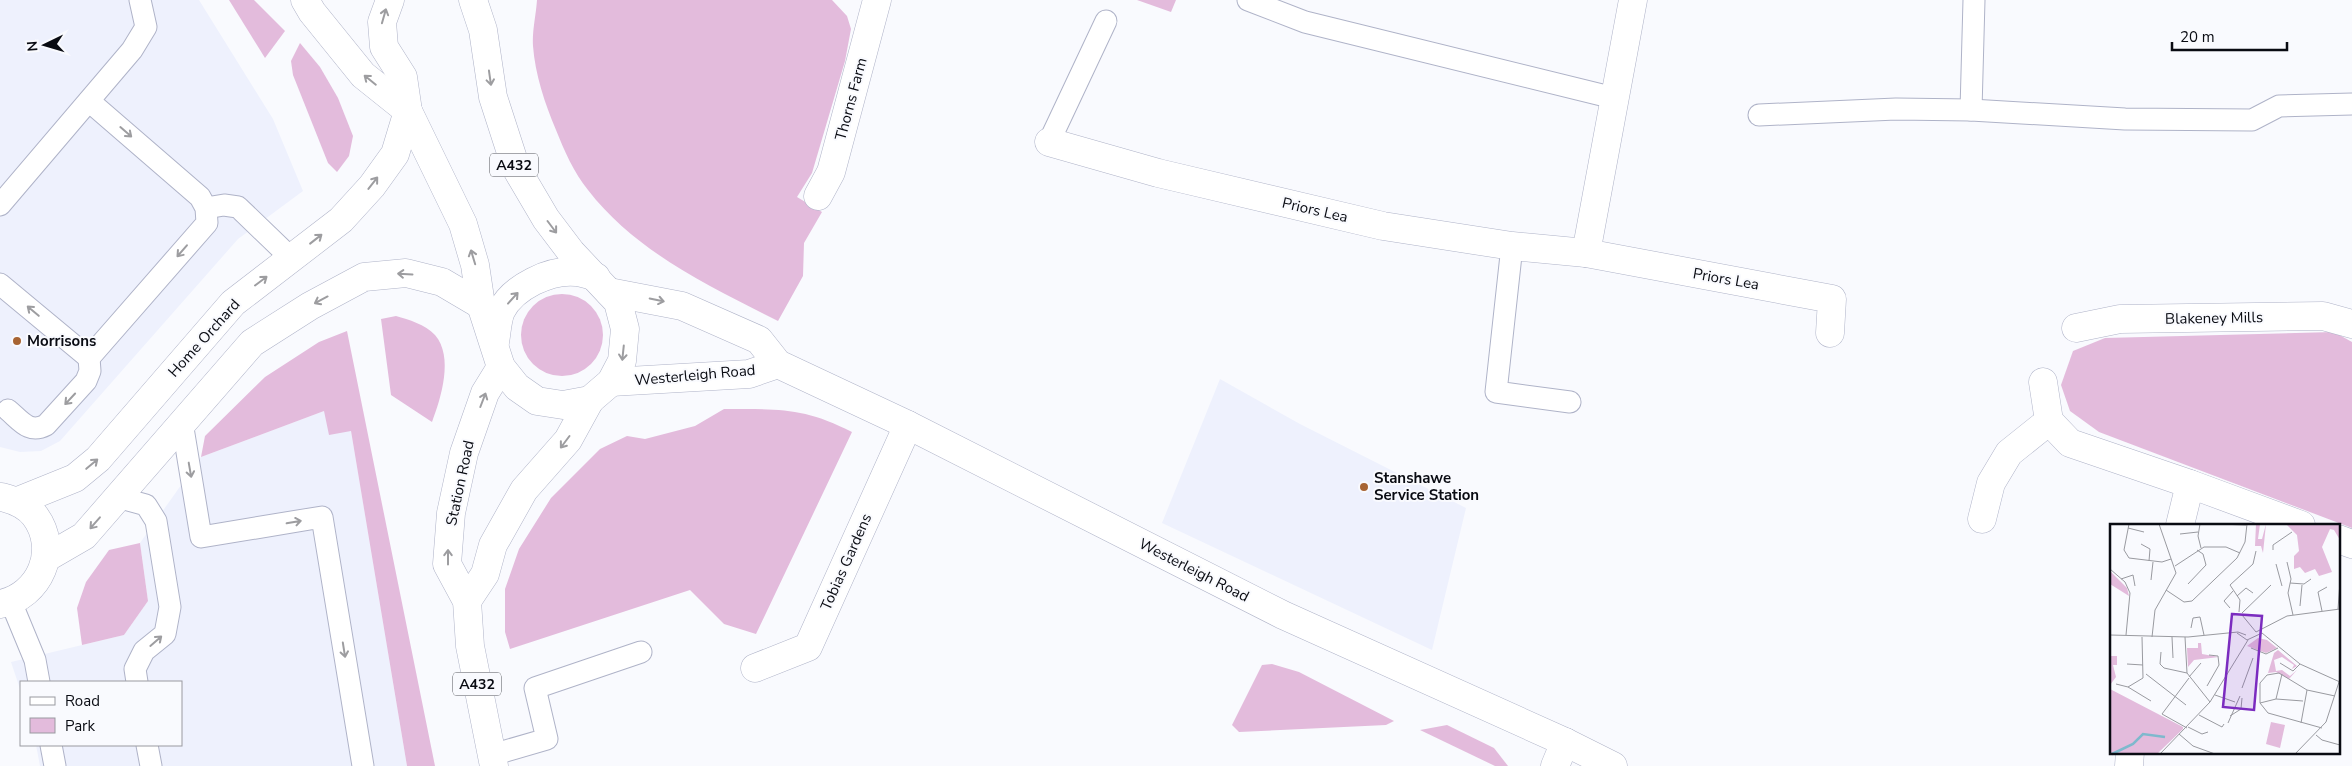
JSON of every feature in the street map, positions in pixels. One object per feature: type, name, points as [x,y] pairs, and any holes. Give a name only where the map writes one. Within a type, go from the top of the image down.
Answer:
[{"type":"street","points":[[305,0],[312,12],[363,75],[408,111]]},
{"type":"street","name":"A432","points":[[390,0],[382,22],[384,47],[403,77],[408,111],[463,224],[475,265],[481,305],[498,354],[517,387],[537,400],[563,406],[590,400]]},
{"type":"street","name":"A432","points":[[467,601],[485,574],[493,545],[524,490],[568,440],[590,400],[611,382],[622,361],[625,329],[618,302],[571,252],[546,219],[516,168],[493,97],[484,30],[473,0]]},
{"type":"street","name":"A432","points":[[484,30],[492,0]]},
{"type":"street","name":"Thorns Farm","points":[[818,196],[831,172],[877,0]]},
{"type":"street","points":[[1586,254],[1633,0]]},
{"type":"street","name":"Home Orchard","points":[[9,499],[75,478],[98,459],[233,303],[341,220],[372,186],[395,154],[408,111]]},
{"type":"street","name":"Priors Lea","points":[[1049,142],[1158,173],[1383,226],[1512,246],[1586,254],[1832,299],[1830,333]]},
{"type":"street","points":[[46,558],[84,536],[252,343],[310,306],[364,277],[406,272],[442,282],[481,305]]},
{"type":"street","name":"A432","points":[[498,354],[501,312],[515,294],[536,280],[561,273],[576,272],[602,284]]},
{"type":"street","name":"Westerleigh Road","points":[[602,284],[682,306],[759,340],[778,364],[908,425],[1560,754],[1613,766]]},
{"type":"street","name":"Blakeney Mills","points":[[2076,328],[2120,319],[2323,316],[2352,324]]},
{"type":"street","name":"Station Road","points":[[493,760],[470,646],[467,601],[447,564],[450,513],[464,453],[498,354]]},
{"type":"street","name":"Westerleigh Road","points":[[611,382],[750,374],[778,364]]},
{"type":"street","points":[[2043,382],[2049,421],[2070,443],[2190,484],[2297,524]]},
{"type":"street","points":[[1982,519],[1991,483],[2009,453],[2049,421]]},
{"type":"street","name":"Tobias Gardens","points":[[755,668],[808,647],[908,425]]},
{"type":"street","points":[[2180,524],[2190,484]]},
{"type":"street","points":[[5,603],[28,592],[40,576],[46,558],[45,535],[35,516],[9,499]]},
{"type":"street","points":[[2340,540],[2352,544]]},
{"type":"lane","points":[[0,205],[132,50],[146,27],[140,0]]},
{"type":"lane","points":[[1248,0],[1305,22],[1614,98]]},
{"type":"lane","points":[[1971,110],[1974,0]]},
{"type":"lane","points":[[1049,142],[1106,21]]},
{"type":"lane","points":[[8,410],[29,429],[37,430],[46,425],[86,382],[90,371],[89,358],[207,223],[206,208],[200,197],[89,101]]},
{"type":"lane","points":[[1759,115],[1896,109],[1971,110],[2125,119],[2252,120],[2279,106],[2352,104]]},
{"type":"lane","points":[[206,208],[224,205],[238,208],[291,258]]},
{"type":"lane","points":[[1512,246],[1496,392],[1570,402]]},
{"type":"lane","points":[[0,284],[89,358]]},
{"type":"lane","points":[[182,422],[201,537],[322,517],[363,766]]},
{"type":"lane","points":[[117,498],[146,504],[156,521],[170,607],[165,634],[144,651],[135,670],[137,681]]},
{"type":"lane","points":[[5,603],[35,660],[40,681]]},
{"type":"lane","points":[[493,760],[547,739],[535,688],[641,652]]},
{"type":"lane","points":[[51,746],[55,766]]},
{"type":"lane","points":[[148,746],[151,766]]},
{"type":"shaded area","points":[[0,0],[199,0],[273,119],[303,191],[238,239],[60,441],[41,451],[20,452],[0,447]]},
{"type":"shaded area","points":[[1220,379],[1300,424],[1466,508],[1432,650],[1162,523]]},
{"type":"shaded area","points":[[324,411],[351,431],[407,766],[40,766],[36,746],[182,746],[182,681],[20,681],[20,689],[11,662],[124,635],[148,601],[140,543],[201,457]]},
{"type":"green space","points":[[229,0],[254,0],[285,31],[265,58]]},
{"type":"green space","points":[[537,0],[832,0],[847,16],[851,29],[845,61],[812,173],[797,197],[822,212],[804,243],[803,276],[778,321],[675,266],[628,232],[588,190],[578,176],[559,138],[538,78],[533,40]]},
{"type":"green space","points":[[1137,0],[1176,0],[1171,12]]},
{"type":"green space","points":[[300,43],[320,67],[338,98],[353,136],[349,156],[337,172],[328,163],[293,75],[291,61]]},
{"type":"green space","points":[[562,294],[578,297],[591,306],[600,319],[603,335],[600,351],[591,364],[578,373],[562,376],[546,373],[533,364],[524,351],[521,335],[524,319],[533,306],[546,297]]},
{"type":"green space","points":[[396,316],[427,328],[441,344],[444,354],[444,378],[432,422],[391,395],[381,319]]},
{"type":"green space","points":[[347,331],[435,766],[407,766],[351,431],[329,435],[324,411],[201,457],[205,436],[265,377],[319,342]]},
{"type":"green space","points":[[2334,332],[2352,342],[2352,528],[2099,432],[2070,411],[2061,385],[2073,351],[2105,338]]},
{"type":"green space","points":[[724,409],[790,411],[819,418],[852,432],[756,634],[724,624],[690,590],[510,649],[505,632],[505,589],[519,549],[551,498],[600,449],[627,436],[645,439],[695,426]]},
{"type":"green space","points":[[140,543],[148,601],[124,635],[82,645],[77,608],[86,582],[109,550]]},
{"type":"green space","points":[[1272,664],[1299,672],[1394,721],[1386,725],[1239,732],[1232,725],[1262,665]]},
{"type":"green space","points":[[1447,725],[1494,748],[1508,766],[1495,766],[1420,730]]},
{"type":"place","name":"Morrisons","points":[[17,341]]},
{"type":"place","name":"Stanshawe Service Station","points":[[1364,487]]}]
